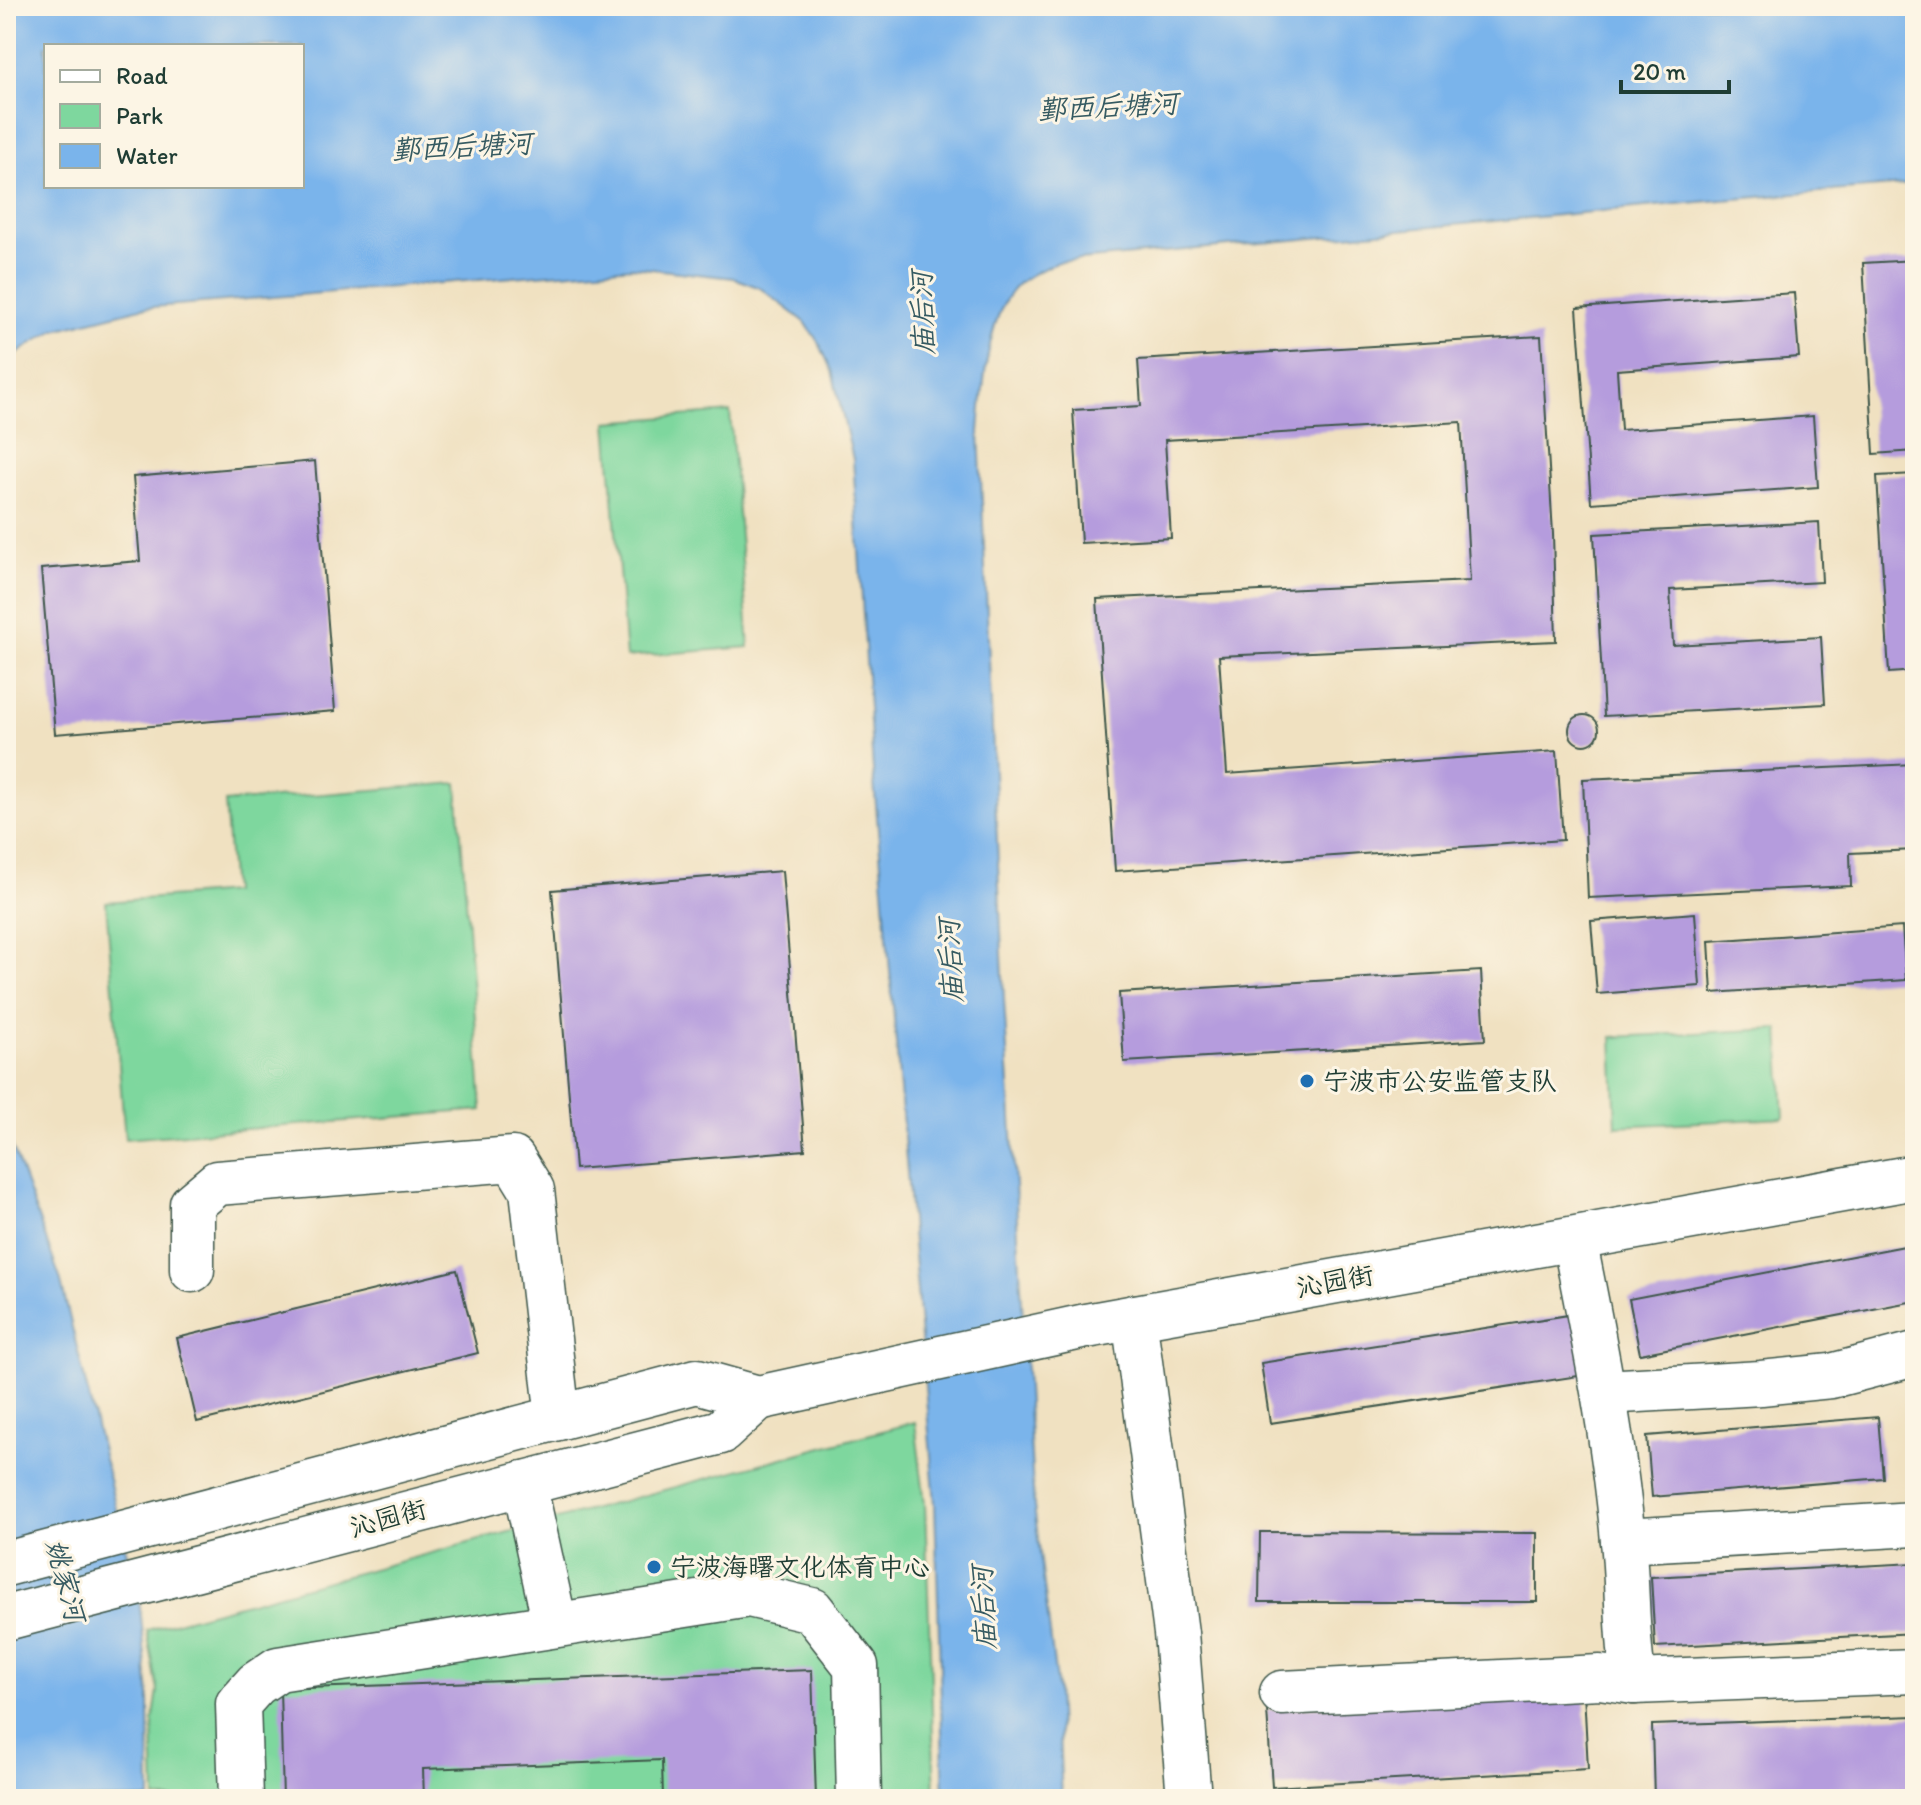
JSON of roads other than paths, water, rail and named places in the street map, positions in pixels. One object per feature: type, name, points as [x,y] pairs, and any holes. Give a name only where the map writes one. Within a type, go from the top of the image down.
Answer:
[{"type":"street","points":[[192,1270],[192,1204],[217,1183],[513,1159],[532,1190],[558,1418]]},
{"type":"street","name":"沁园街","points":[[6,1564],[697,1381],[758,1398],[1086,1326],[1915,1177]]},
{"type":"street","points":[[1574,1239],[1604,1392],[1623,1541],[1634,1682]]},
{"type":"street","points":[[1134,1317],[1176,1633],[1189,1799]]},
{"type":"street","points":[[1604,1392],[1831,1376],[1915,1354]]},
{"type":"street","name":"沁园街","points":[[6,1618],[721,1432],[758,1398]]},
{"type":"street","points":[[524,1483],[555,1625]]},
{"type":"street","points":[[1623,1541],[1915,1524]]},
{"type":"street","points":[[241,1799],[238,1704],[256,1684],[278,1669],[749,1595],[812,1610],[856,1666],[859,1799]]},
{"type":"street","points":[[1282,1693],[1600,1677],[1634,1682],[1915,1671]]},
{"type":"water","points":[[6,6],[1915,6],[1915,184],[1058,262],[1021,282],[1003,305],[987,359],[979,432],[1004,999],[1034,1506],[1057,1689],[1062,1799],[944,1799],[935,1504],[873,770],[853,459],[832,371],[805,322],[760,288],[734,278],[633,267],[141,308],[55,330],[6,362]]},
{"type":"water","name":"姚家河","points":[[6,1129],[60,1278],[140,1607],[149,1695],[150,1799],[16,1799],[6,1728]]},
{"type":"place","name":"宁波市公安监管支队","points":[[1307,1081]]},
{"type":"place","name":"宁波海曙文化体育中心","points":[[654,1567]]},
{"type":"water label","name":"鄞西后塘河","points":[[1108,106]]},
{"type":"water label","name":"鄞西后塘河","points":[[462,146]]},
{"type":"water label","name":"庙后河","points":[[922,313]]},
{"type":"water label","name":"庙后河","points":[[950,961]]},
{"type":"water label","name":"庙后河","points":[[983,1608]]}]
